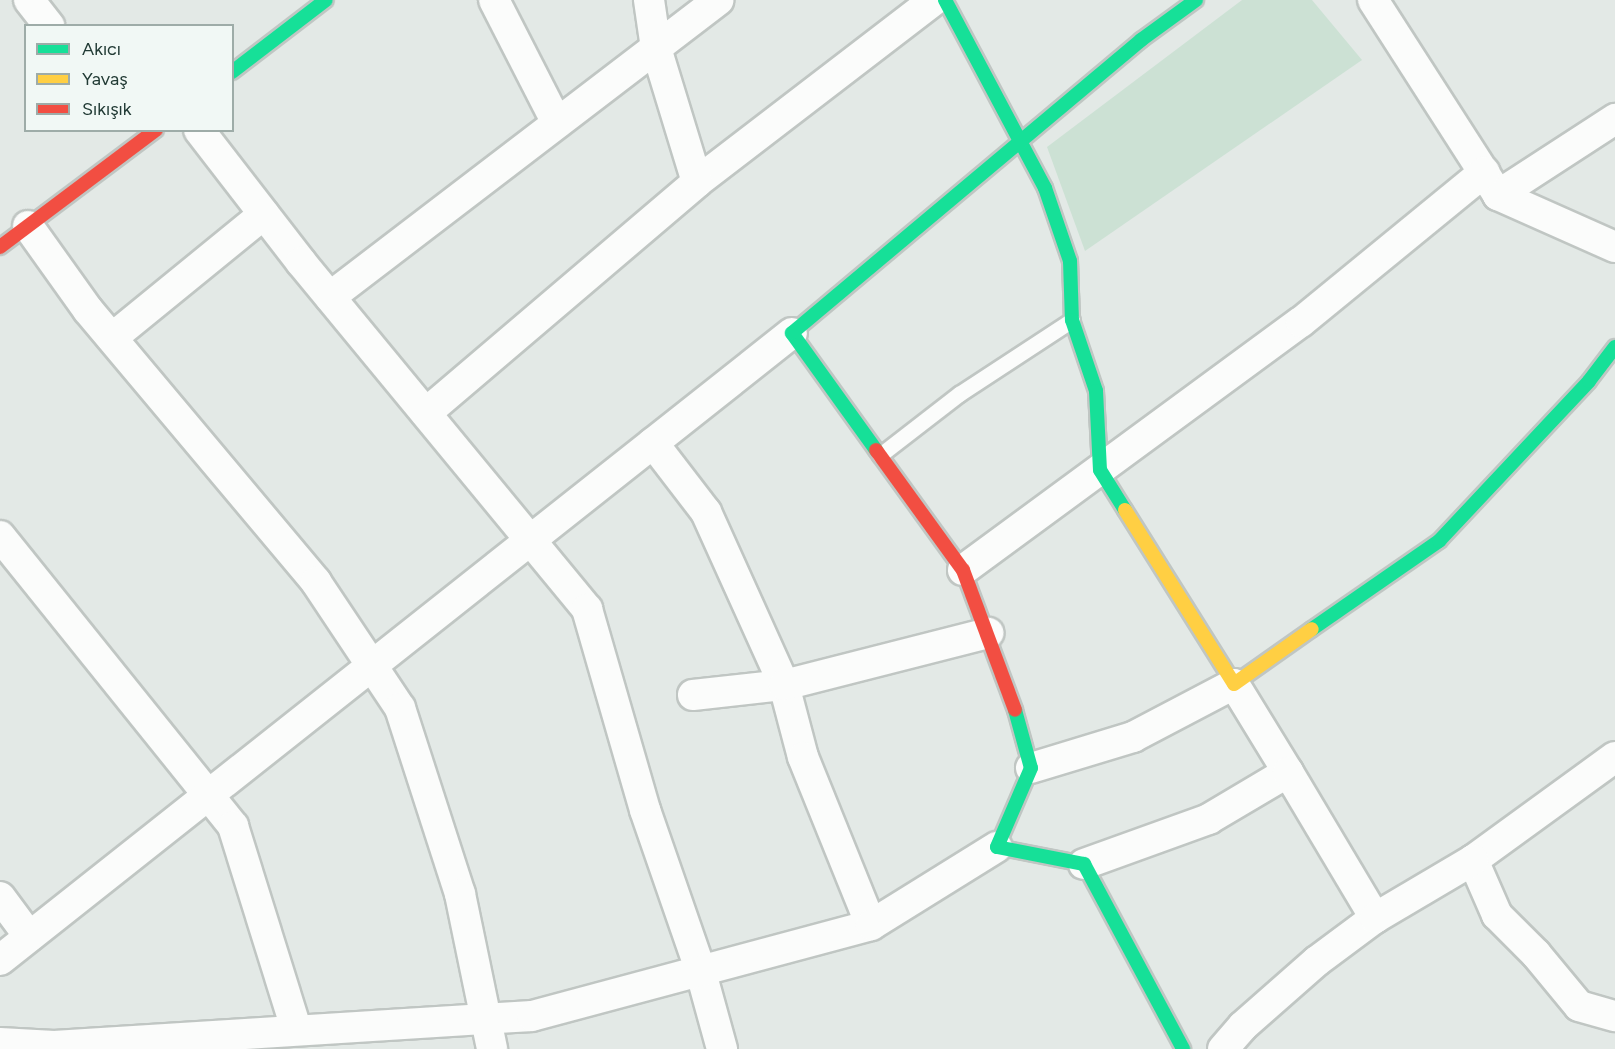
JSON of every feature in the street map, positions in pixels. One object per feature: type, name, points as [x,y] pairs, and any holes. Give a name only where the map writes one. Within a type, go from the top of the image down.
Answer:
[{"type":"street","points":[[29,0],[48,24]]},
{"type":"street","points":[[234,70],[326,0]]},
{"type":"street","points":[[494,0],[557,123]]},
{"type":"street","points":[[649,0],[656,48],[697,182]]},
{"type":"street","points":[[330,297],[718,0]]},
{"type":"street","points":[[426,413],[697,182],[934,0]]},
{"type":"street","points":[[945,0],[1023,141],[1045,188],[1070,261],[1072,320],[1096,391],[1101,470],[1288,772],[1375,918]]},
{"type":"street","points":[[0,960],[370,664],[792,333],[1141,40],[1196,0]]},
{"type":"street","points":[[1374,0],[1491,183],[1615,246]]},
{"type":"street","points":[[963,570],[1491,183],[1615,119]]},
{"type":"street","points":[[201,132],[330,297],[587,609],[645,810],[700,969],[722,1049]]},
{"type":"street","points":[[0,247],[144,134]]},
{"type":"street","points":[[112,338],[264,214]]},
{"type":"street","points":[[28,226],[112,338],[316,582],[400,708],[456,883],[488,1035]]},
{"type":"street","points":[[0,1043],[54,1046],[189,1043],[296,1028],[488,1035],[532,1016],[700,969],[871,925],[997,847],[1031,768],[1008,684],[963,570],[792,333]]},
{"type":"street","points":[[1031,768],[1133,737],[1234,684],[1439,542],[1588,381],[1615,347]]},
{"type":"street","points":[[653,443],[706,512],[784,685],[803,757],[871,925]]},
{"type":"street","points":[[0,536],[232,826],[296,1028]]},
{"type":"street","points":[[693,695],[784,685],[988,633]]},
{"type":"street","points":[[1223,1049],[1243,1026],[1317,961],[1375,918],[1473,860],[1615,757]]},
{"type":"street","points":[[997,847],[1084,864],[1209,819],[1288,772]]},
{"type":"street","points":[[1473,860],[1497,915],[1536,954],[1579,1006],[1615,1016]]},
{"type":"street","points":[[1084,864],[1183,1049]]},
{"type":"street","points":[[0,897],[29,936]]},
{"type":"lane","points":[[880,455],[959,394],[1072,320]]},
{"type":"green space","points":[[1242,0],[1312,0],[1362,60],[1085,251],[1047,147]]},
{"type":"traffic: fast","points":[[234,70],[326,0]]},
{"type":"traffic: fast","points":[[945,0],[1045,188],[1070,261],[1072,320],[1096,391],[1100,470],[1125,510]]},
{"type":"traffic: fast","points":[[876,450],[792,333],[1141,40],[1196,0]]},
{"type":"traffic: fast","points":[[1312,629],[1439,541],[1589,381],[1615,347]]},
{"type":"traffic: fast","points":[[1015,710],[1031,768],[997,847],[1084,864],[1183,1049]]},
{"type":"traffic: slow","points":[[1125,510],[1234,684],[1312,629]]},
{"type":"traffic: jam","points":[[0,247],[153,132]]},
{"type":"traffic: jam","points":[[876,450],[963,570],[1015,710]]}]
